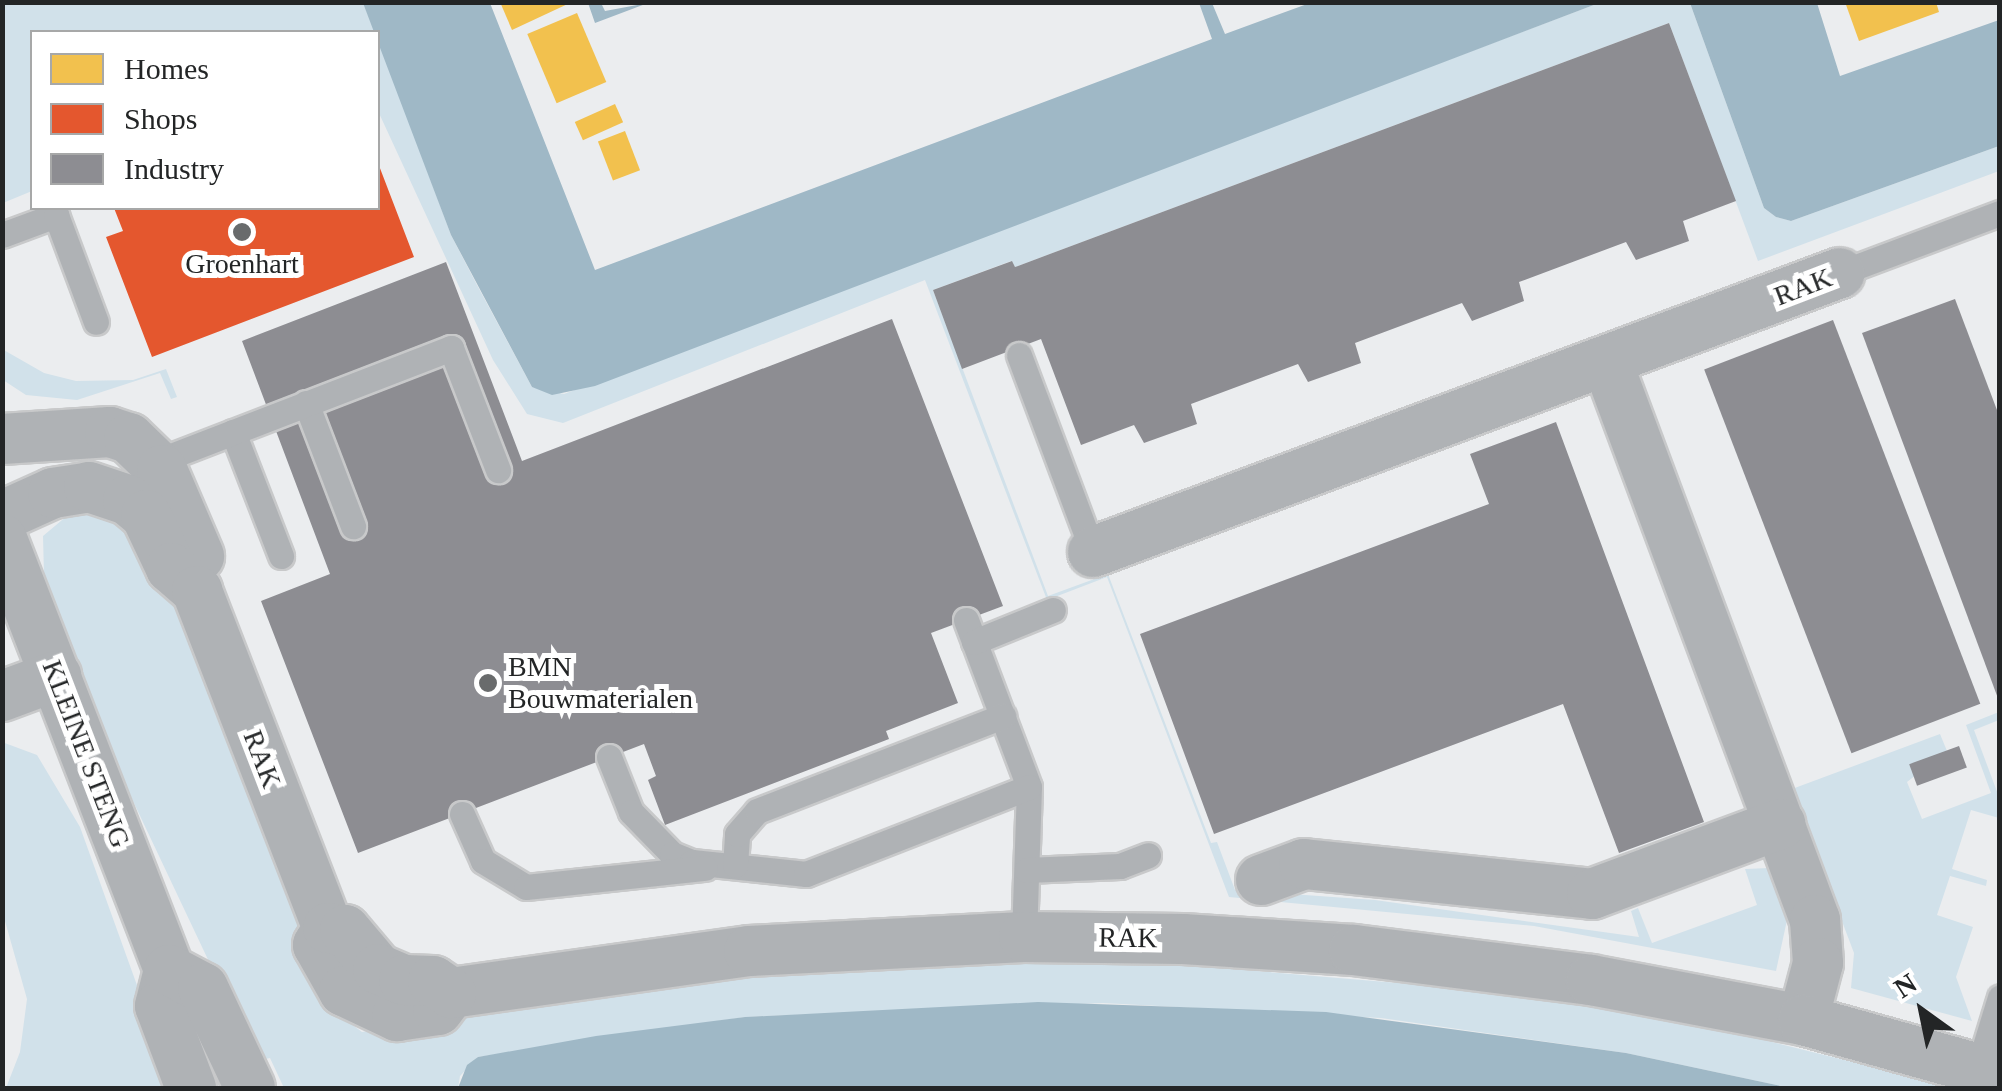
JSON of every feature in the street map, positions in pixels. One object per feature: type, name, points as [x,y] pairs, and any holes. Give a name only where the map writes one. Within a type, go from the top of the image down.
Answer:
[{"type":"street","name":"RAK","points":[[1093,552],[1840,273]]},
{"type":"street","points":[[1607,362],[1780,824],[1819,939],[1802,1020]]},
{"type":"street","points":[[2,439],[110,432],[130,438],[156,462]]},
{"type":"street","name":"RAK","points":[[156,462],[200,559],[197,590],[328,928],[346,930],[378,969],[404,980],[433,981],[451,994],[749,951],[1024,937],[1270,943],[1431,958],[1802,1020],[1989,1072]]},
{"type":"street","name":"RAK","points":[[89,487],[128,500],[146,514],[172,568],[197,590]]},
{"type":"street","points":[[2,516],[53,494],[89,487]]},
{"type":"street","name":"KLEINE STENG","points":[[6,560],[56,676],[169,970],[160,1006],[191,1088]]},
{"type":"street","points":[[2,696],[56,676]]},
{"type":"street","points":[[1261,880],[1304,864],[1592,894],[1780,824]]},
{"type":"street","points":[[169,970],[203,988],[250,1088]]},
{"type":"lane","name":"RAK","points":[[1840,273],[2000,213]]},
{"type":"lane","points":[[2,235],[56,215],[96,322]]},
{"type":"lane","points":[[89,487],[451,348],[498,470]]},
{"type":"lane","name":"RAK","points":[[1019,355],[1093,552]]},
{"type":"lane","points":[[306,404],[352,526]]},
{"type":"lane","points":[[233,432],[280,556]]},
{"type":"lane","points":[[1024,937],[1029,787],[970,631],[1053,610]]},
{"type":"lane","points":[[735,864],[737,834],[757,811],[1002,716]]},
{"type":"lane","points":[[609,756],[631,812],[656,843],[692,862],[806,874],[1029,787]]},
{"type":"lane","points":[[462,814],[482,861],[526,887],[735,864]]},
{"type":"lane","points":[[1028,870],[1120,866],[1148,855]]},
{"type":"lane","points":[[1989,1072],[2000,997]]},
{"type":"shaded area","points":[[3,3],[363,3],[374,30],[30,30],[30,192],[3,203]]},
{"type":"shaded area","points":[[1599,3],[1690,3],[1764,208],[1776,217],[1791,221],[1999,146],[1999,171],[1758,261],[1669,23],[1015,267],[1011,261],[933,290],[1048,596],[1108,574],[1211,843],[1217,842],[1235,890],[1375,900],[1639,937],[1631,911],[1638,908],[1652,943],[1757,905],[1745,869],[1769,868],[1787,920],[1776,971],[1534,926],[1229,897],[1107,577],[1047,600],[925,280],[563,423],[527,414],[493,360],[380,115],[380,43],[451,235],[477,285],[532,387],[564,394]]},
{"type":"shaded area","points":[[2,349],[44,373],[76,381],[133,380],[166,369],[177,397],[171,399],[160,373],[77,400],[26,395],[3,380]]},
{"type":"shaded area","points":[[74,510],[110,512],[157,557],[334,1011],[362,1032],[749,976],[980,962],[1162,963],[1505,992],[1703,1025],[1957,1088],[1790,1088],[1626,1053],[1381,1018],[1103,1003],[745,1017],[478,1057],[460,1076],[458,1088],[284,1088],[270,1058],[256,1061],[124,782],[44,575],[43,536]]},
{"type":"shaded area","points":[[1999,712],[1999,720],[1974,730],[1999,797],[1999,818],[1971,810],[1952,869],[1987,880],[1986,886],[1950,876],[1937,915],[1973,927],[1956,977],[1972,1021],[1851,988],[1854,953],[1792,789],[1940,734],[1947,751],[1907,782],[1922,819],[1991,793],[1966,725]]},
{"type":"shaded area","points":[[2,742],[37,755],[80,827],[174,1088],[6,1088],[20,1052],[27,999],[3,914]]},
{"type":"water","points":[[363,3],[490,3],[595,270],[1212,39],[1199,3],[1212,3],[1225,34],[1310,3],[1599,3],[595,386],[552,395],[532,387],[451,235],[380,48],[380,30],[373,30]]},
{"type":"water","points":[[588,3],[601,3],[605,11],[648,3],[595,23]]},
{"type":"water","points":[[1690,3],[1817,3],[1840,76],[1999,20],[1999,146],[1791,221],[1776,217],[1764,208]]},
{"type":"water","points":[[1038,1002],[1326,1012],[1626,1053],[1790,1088],[458,1088],[467,1065],[478,1057],[596,1036],[745,1017]]},
{"type":"building: Homes","points":[[500,2],[572,2],[512,30]]},
{"type":"building: Homes","points":[[1845,2],[1936,2],[1939,12],[1859,41]]},
{"type":"building: Homes","points":[[577,13],[606,82],[557,103],[527,34]]},
{"type":"building: Homes","points":[[615,104],[623,122],[583,140],[575,122]]},
{"type":"building: Homes","points":[[625,131],[640,170],[613,181],[598,141]]},
{"type":"building: Shops","points":[[380,168],[414,257],[152,357],[106,237],[123,231],[115,210],[380,210]]},
{"type":"building: Industry","points":[[1669,23],[1736,201],[1683,221],[1689,241],[1636,260],[1626,242],[1519,282],[1524,301],[1472,321],[1462,303],[1355,343],[1361,363],[1308,382],[1298,364],[1191,404],[1197,424],[1144,443],[1134,425],[1081,445],[1041,339],[962,369],[933,290],[1012,261],[1015,267]]},
{"type":"building: Industry","points":[[446,262],[522,461],[892,319],[1003,606],[931,633],[958,703],[886,731],[889,739],[665,825],[648,780],[656,776],[644,744],[358,853],[261,601],[330,574],[242,341]]},
{"type":"building: Industry","points":[[1955,299],[2000,418],[1999,701],[1862,333]]},
{"type":"building: Industry","points":[[1833,320],[1980,704],[1851,753],[1704,369]]},
{"type":"building: Industry","points":[[1556,422],[1704,822],[1619,853],[1563,704],[1214,834],[1140,634],[1489,504],[1470,454]]},
{"type":"building: Industry","points":[[1959,746],[1967,768],[1917,786],[1909,764]]},
{"type":"place","name":"Groenhart","points":[[242,232]]},
{"type":"place","name":"BMN Bouwmaterialen","points":[[488,683]]}]
